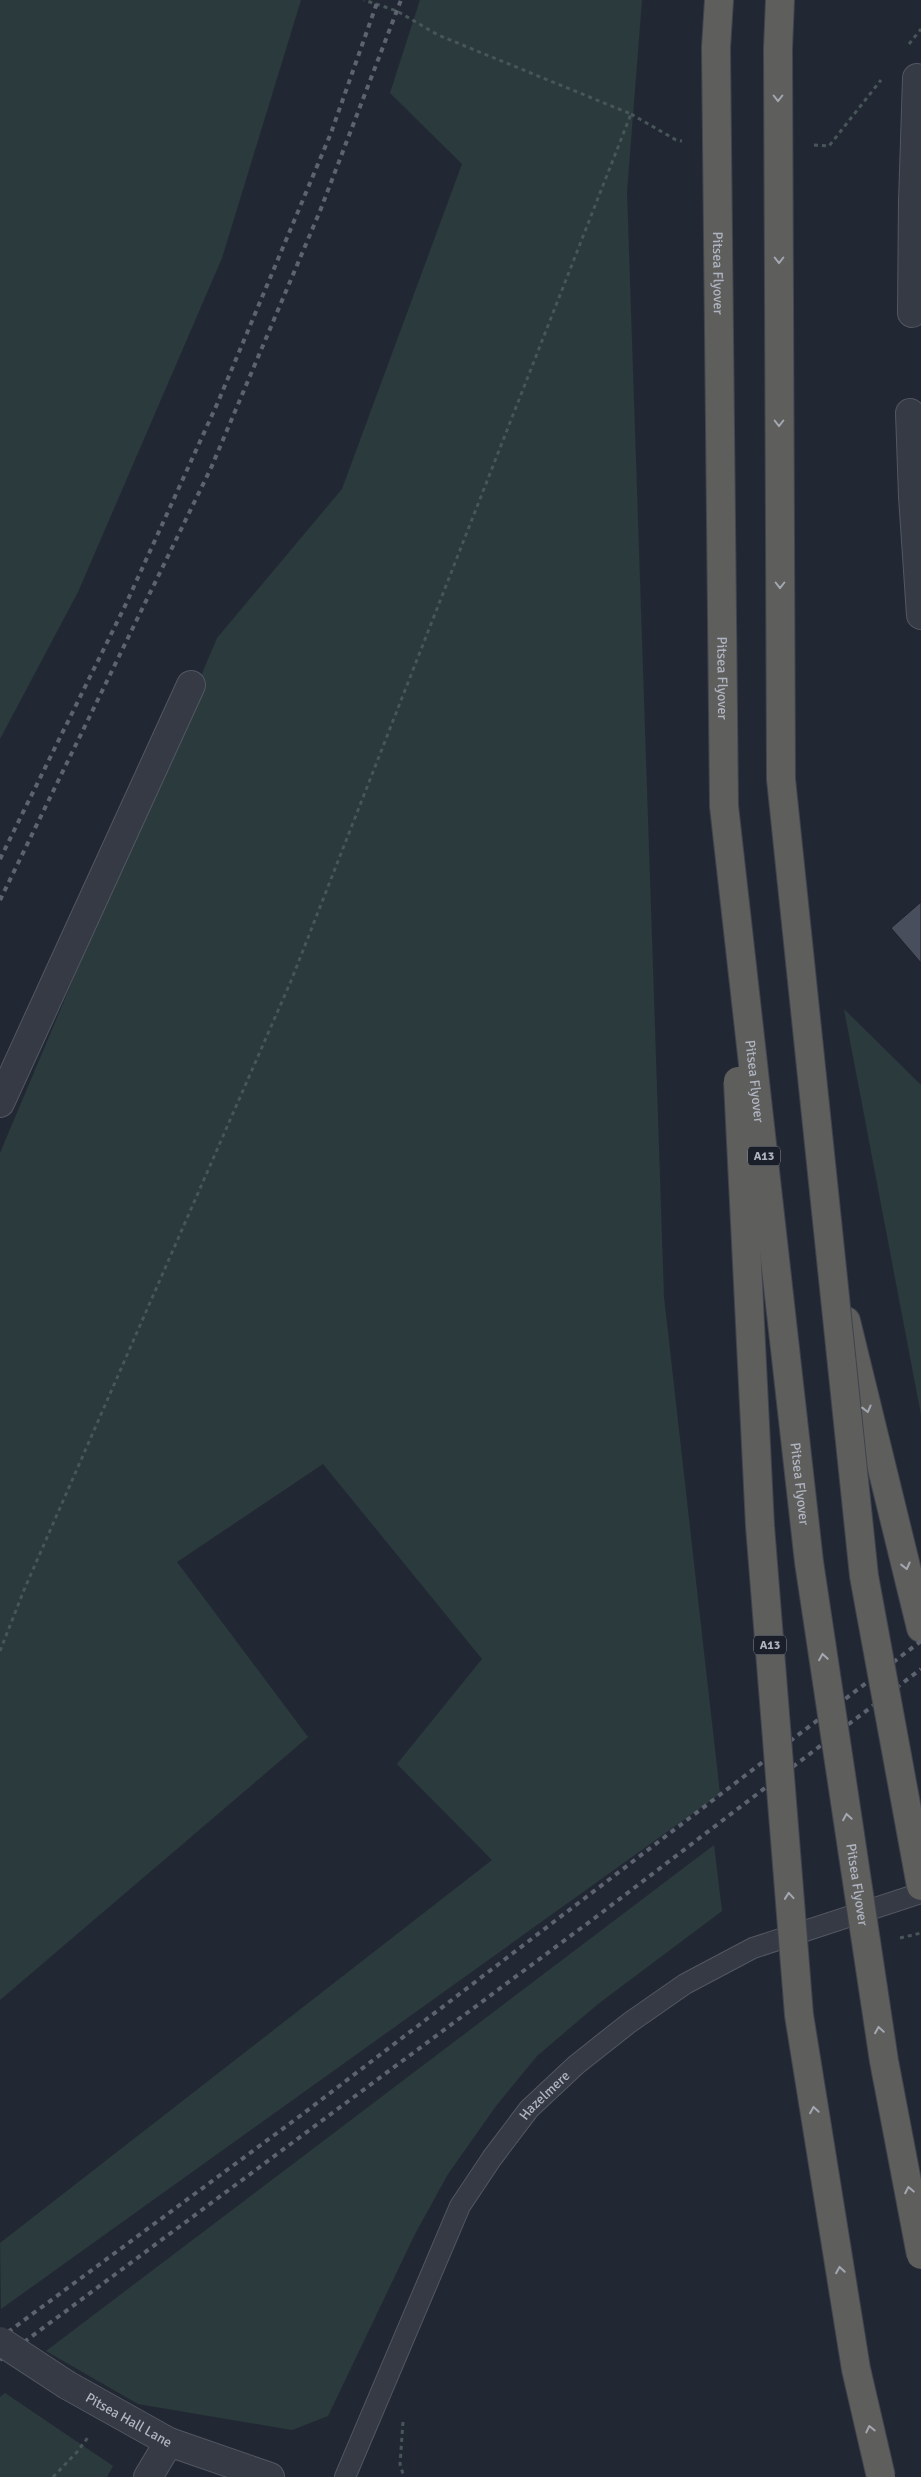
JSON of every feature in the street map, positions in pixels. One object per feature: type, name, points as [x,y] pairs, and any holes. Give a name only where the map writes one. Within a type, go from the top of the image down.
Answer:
[{"type":"highway","name":"Pitsea Flyover","points":[[719,0],[716,48],[724,806],[809,1562],[884,2061],[921,2255]]},
{"type":"highway","points":[[780,0],[778,49],[781,779],[864,1576],[921,1886]]},
{"type":"highway","name":"A13","points":[[724,806],[760,1526],[799,2015],[856,2369],[881,2477]]},
{"type":"highway","points":[[831,1259],[921,1628]]},
{"type":"street","points":[[912,313],[917,202],[917,78]]},
{"type":"street","points":[[910,413],[917,496],[921,614]]},
{"type":"street","points":[[0,1103],[192,685]]},
{"type":"street","name":"Pitsea Hall Lane","points":[[0,2341],[67,2385],[169,2442],[270,2477]]},
{"type":"street","points":[[148,2477],[169,2442]]},
{"type":"lane","name":"Hazelmere","points":[[345,2477],[460,2206],[492,2158],[529,2109],[576,2065],[629,2023],[686,1984],[753,1948],[921,1893]]},
{"type":"path","points":[[364,0],[397,11],[438,35],[631,114],[676,140]]},
{"type":"path","points":[[903,52],[921,28]]},
{"type":"path","points":[[829,146],[884,75]]},
{"type":"path","points":[[0,1651],[24,1590],[291,981],[631,114]]},
{"type":"path","points":[[892,1939],[921,1933]]},
{"type":"path","points":[[52,2477],[77,2452],[106,2407]]},
{"type":"path","points":[[404,2419],[400,2464],[404,2477]]},
{"type":"shaded area","points":[[0,0],[301,0],[222,258],[78,592],[0,739]]},
{"type":"shaded area","points":[[420,0],[642,0],[627,192],[664,1297],[720,1794],[1,2309],[0,2243],[492,1860],[397,1764],[482,1659],[323,1464],[177,1562],[308,1737],[0,2000],[0,1153],[217,638],[342,489],[462,164],[390,93]]},
{"type":"shaded area","points":[[844,1009],[921,1085],[921,1415]]},
{"type":"shaded area","points":[[714,1845],[722,1911],[598,2004],[537,2056],[496,2106],[448,2174],[415,2234],[328,2416],[292,2430],[138,2404],[46,2351]]},
{"type":"shaded area","points":[[5,2393],[113,2466],[107,2477],[0,2477],[0,2397]]},
{"type":"building","points":[[921,902],[921,963],[891,928]]},
{"type":"railway","points":[[0,859],[125,606],[218,402],[331,133],[378,0]]},
{"type":"railway","points":[[0,900],[211,468],[320,211],[401,0]]},
{"type":"railway","points":[[0,2338],[300,2116],[921,1641]]},
{"type":"railway","points":[[0,2360],[596,1917],[921,1669]]}]
